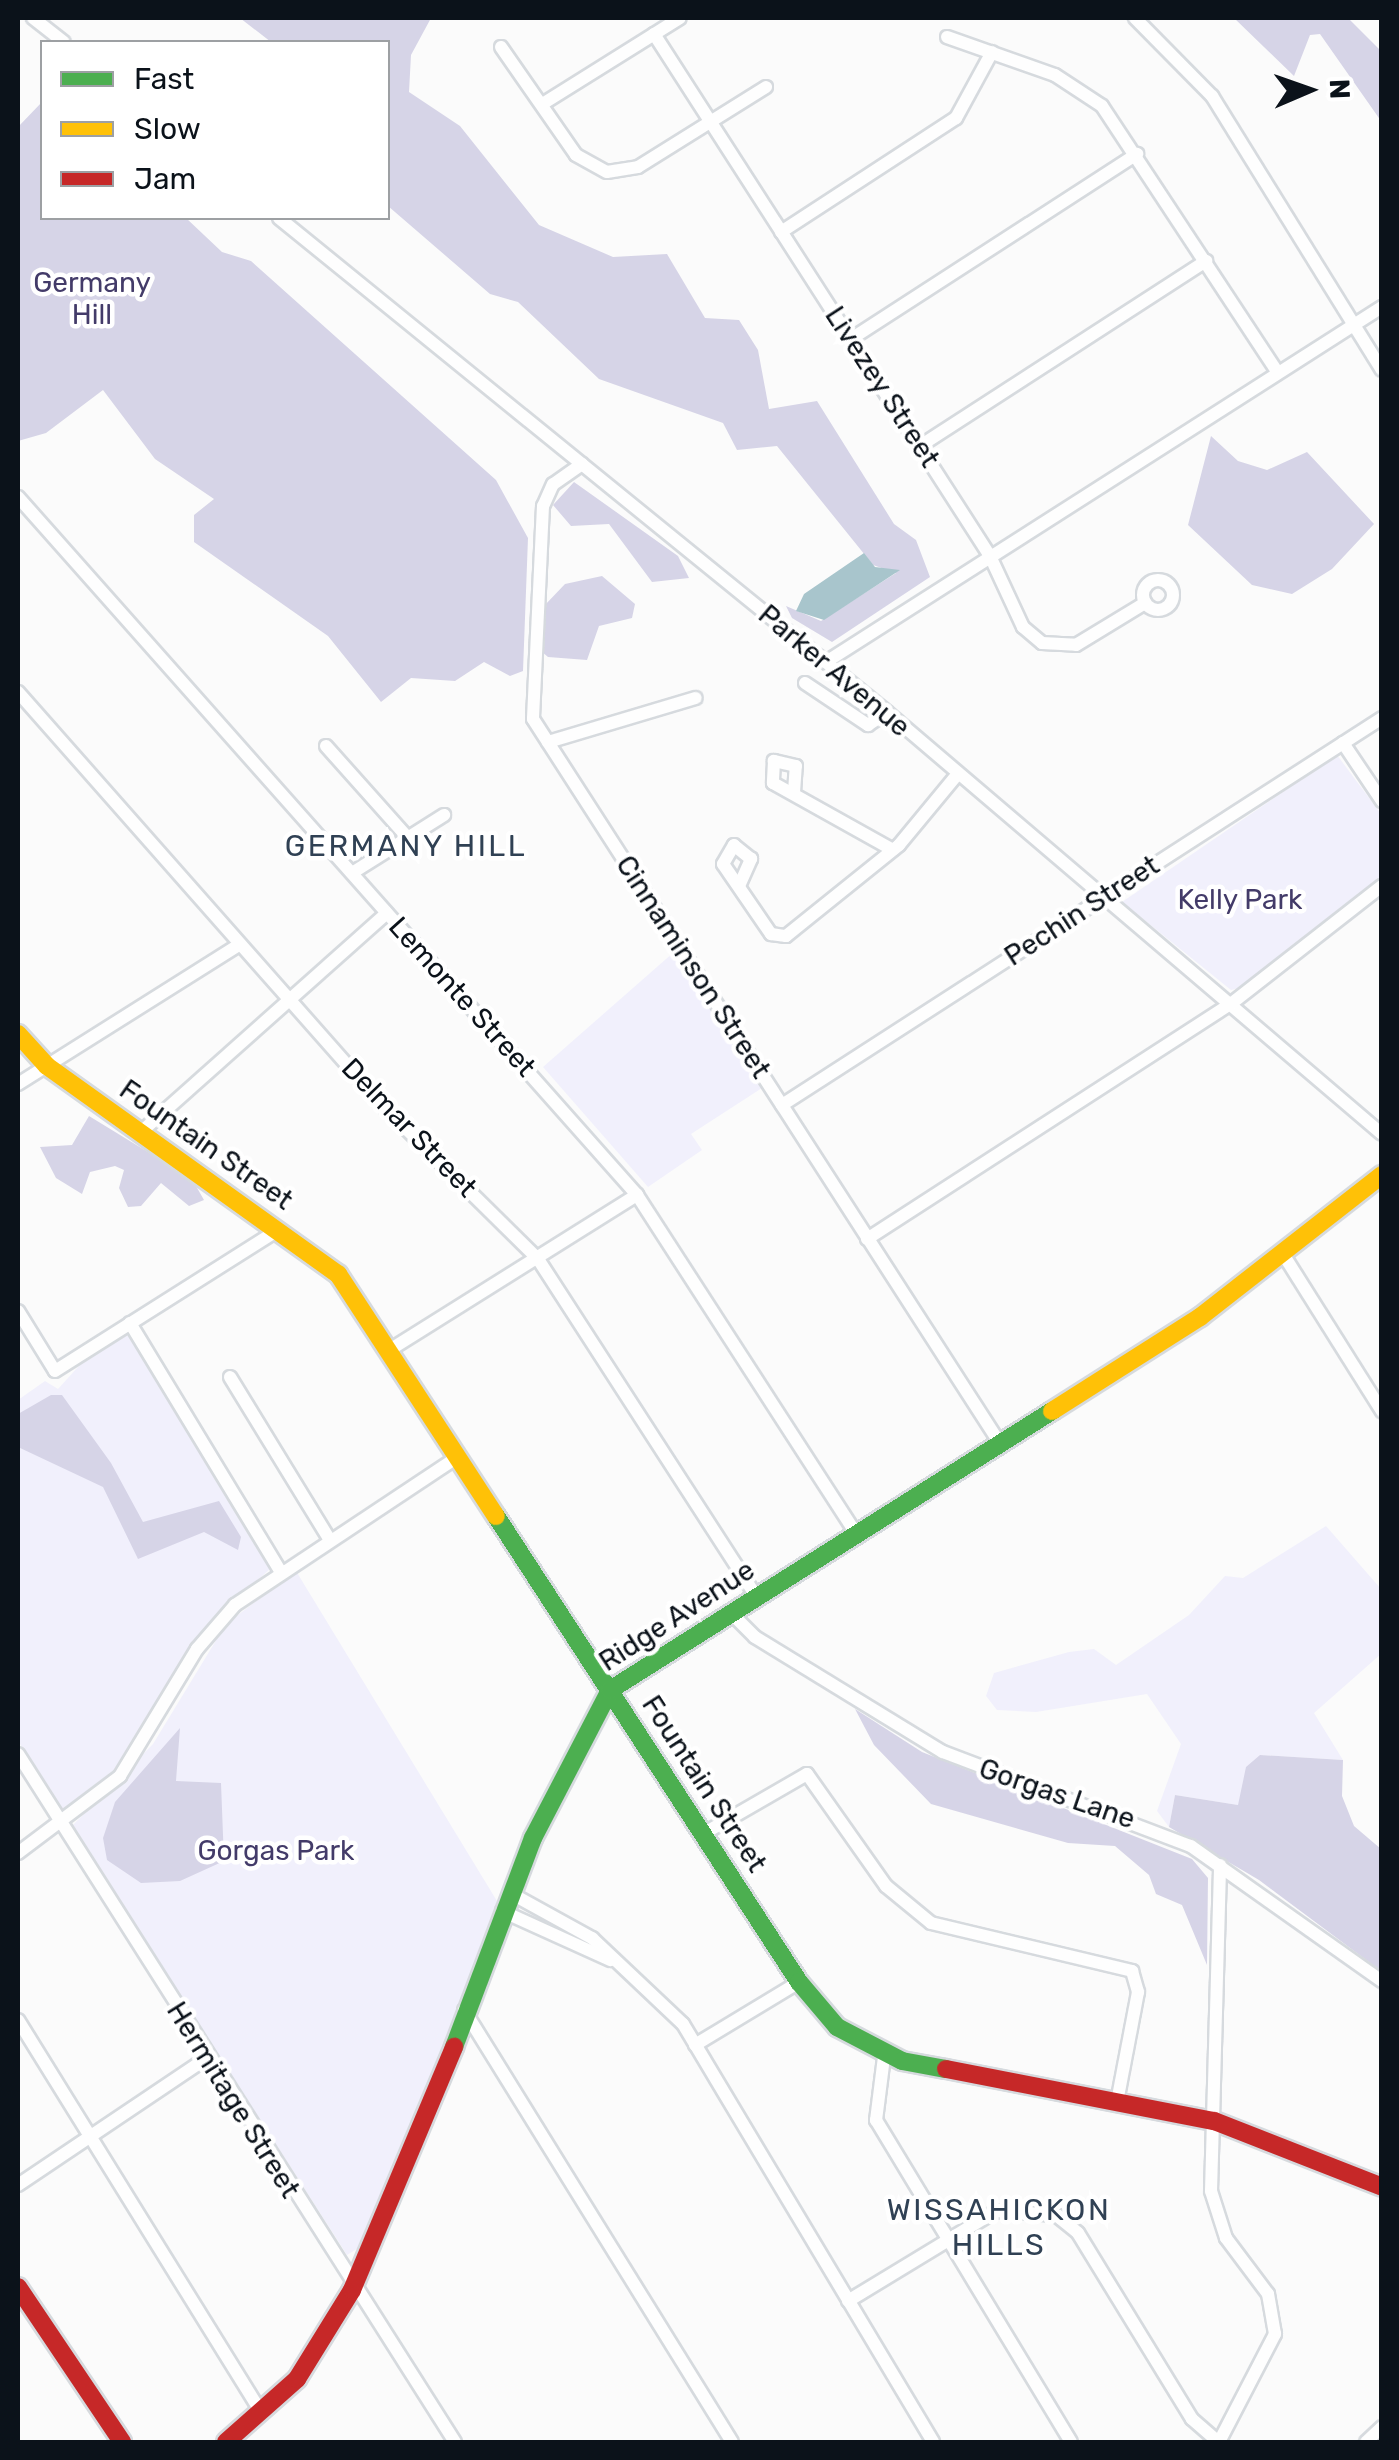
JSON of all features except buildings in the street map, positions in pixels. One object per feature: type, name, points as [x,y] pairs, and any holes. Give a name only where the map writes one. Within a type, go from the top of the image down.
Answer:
[{"type":"street","points":[[33,18],[61,40]]},
{"type":"street","points":[[544,102],[680,18]]},
{"type":"street","points":[[1135,18],[1212,96],[1382,370]]},
{"type":"street","name":"Livezey Street","points":[[654,34],[990,556],[1018,621],[1050,645],[1085,642],[1145,603]]},
{"type":"street","points":[[947,37],[1080,88],[1136,154],[1277,371]]},
{"type":"street","points":[[501,47],[544,102],[576,155],[607,172],[638,167],[766,87]]},
{"type":"street","points":[[782,232],[956,118],[992,52]]},
{"type":"street","points":[[851,339],[1136,154]]},
{"type":"street","name":"Parker Avenue","points":[[280,220],[887,712],[956,776],[1232,1003],[1382,1134]]},
{"type":"street","points":[[920,446],[1206,261]]},
{"type":"street","points":[[826,662],[1382,307]]},
{"type":"street","name":"Cinnaminson Street","points":[[582,464],[553,484],[543,506],[530,704],[548,742],[1001,1446]]},
{"type":"street","name":"Lemonte Street","points":[[18,497],[637,1196],[857,1535]]},
{"type":"street","points":[[804,683],[868,725],[887,712]]},
{"type":"street","name":"Delmar Street","points":[[18,692],[290,1000],[538,1259],[756,1596]]},
{"type":"street","points":[[548,742],[664,712],[696,698]]},
{"type":"street","name":"Pechin Street","points":[[782,1104],[1382,718]]},
{"type":"street","points":[[1343,743],[1382,801]]},
{"type":"street","points":[[326,746],[408,838]]},
{"type":"street","points":[[739,886],[771,934],[783,937],[893,850],[956,776]]},
{"type":"street","points":[[794,792],[893,850]]},
{"type":"street","points":[[352,873],[444,815]]},
{"type":"street","points":[[867,1239],[1232,1003],[1382,886]]},
{"type":"street","points":[[141,1132],[388,913]]},
{"type":"street","points":[[18,1084],[240,944]]},
{"type":"street","name":"Fountain Street","points":[[18,1034],[47,1066],[338,1274],[799,1982],[838,2027],[884,2057],[1214,2121],[1382,2187]]},
{"type":"street","name":"Ridge Avenue","points":[[226,2442],[262,2413],[318,2354],[352,2290],[406,2175],[462,2008],[502,1911],[610,1690],[1001,1446],[1283,1254],[1382,1174]]},
{"type":"street","points":[[388,1351],[637,1196]]},
{"type":"street","points":[[18,1311],[55,1371],[278,1230]]},
{"type":"street","points":[[1283,1254],[1382,1411]]},
{"type":"street","points":[[130,1323],[282,1572]]},
{"type":"street","points":[[230,1376],[330,1540]]},
{"type":"street","points":[[18,1853],[61,1824],[144,1747],[224,1616],[282,1572],[458,1457]]},
{"type":"street","name":"Gorgas Lane","points":[[730,1612],[755,1637],[943,1752],[1160,1831],[1220,1866],[1382,1981]]},
{"type":"street","name":"Hermitage Street","points":[[18,1754],[352,2290],[455,2442]]},
{"type":"street","points":[[703,1834],[803,1773],[886,1886],[931,1922],[1135,1976],[1117,2102]]},
{"type":"street","points":[[848,2302],[1004,2208],[1069,2222],[1197,2427],[1218,2442],[1276,2334],[1268,2294],[1216,2214],[1214,2121],[1220,1866]]},
{"type":"street","points":[[510,1893],[566,1920],[668,2007],[695,2045],[933,2442]]},
{"type":"street","points":[[502,1911],[610,1960]]},
{"type":"street","points":[[695,2045],[799,1982]]},
{"type":"street","points":[[462,2008],[732,2442]]},
{"type":"street","points":[[18,2020],[262,2413]]},
{"type":"street","points":[[884,2057],[876,2120],[1071,2442]]},
{"type":"street","points":[[18,2185],[207,2058]]},
{"type":"street","points":[[18,2287],[122,2442]]},
{"type":"street","points":[[1366,2442],[1382,2427]]},
{"type":"green space","points":[[240,18],[431,18],[411,55],[409,92],[460,126],[539,225],[613,257],[667,254],[705,318],[739,320],[758,350],[769,409],[817,401],[894,524],[916,540],[930,577],[832,642],[792,618],[786,606],[821,621],[896,573],[873,565],[777,446],[737,450],[723,423],[599,379],[518,302],[490,294],[390,208],[390,40],[268,40]]},
{"type":"green space","points":[[1234,18],[1348,18],[1381,51],[1381,121],[1320,34],[1310,35],[1294,76]]},
{"type":"green space","name":"Germany Hill","points":[[40,104],[40,220],[188,220],[222,252],[251,261],[496,480],[528,538],[523,671],[510,676],[484,662],[455,681],[411,678],[381,702],[328,636],[194,542],[194,515],[214,499],[155,459],[103,390],[46,433],[18,441],[18,127]]},
{"type":"green space","points":[[1211,436],[1238,461],[1267,470],[1307,452],[1374,524],[1332,569],[1292,594],[1252,585],[1188,525]]},
{"type":"green space","points":[[574,482],[678,556],[689,578],[652,582],[609,524],[571,526],[553,505]]},
{"type":"green space","points":[[602,576],[635,604],[632,618],[599,626],[587,660],[548,657],[541,651],[544,606],[565,584]]},
{"type":"green space","name":"Kelly Park","points":[[1337,755],[1381,814],[1381,877],[1243,987],[1231,990],[1122,902]]},
{"type":"green space","points":[[674,952],[762,1088],[691,1134],[702,1150],[648,1187],[543,1067]]},
{"type":"green space","points":[[89,1116],[192,1179],[204,1200],[189,1206],[161,1183],[141,1206],[128,1207],[119,1188],[124,1170],[115,1166],[90,1172],[82,1194],[56,1178],[40,1147],[72,1145]]},
{"type":"green space","points":[[128,1335],[270,1569],[201,1632],[121,1764],[64,1811],[18,1741],[18,1400],[45,1381],[58,1389],[87,1357]]},
{"type":"green space","points":[[51,1395],[62,1395],[111,1463],[143,1522],[219,1501],[241,1537],[238,1550],[204,1532],[138,1559],[103,1487],[18,1447],[18,1414]]},
{"type":"green space","points":[[1326,1526],[1381,1589],[1381,1654],[1314,1713],[1343,1760],[1260,1755],[1238,1805],[1175,1795],[1169,1827],[1157,1811],[1181,1744],[1147,1694],[1036,1712],[997,1710],[986,1696],[994,1673],[1069,1652],[1094,1649],[1116,1665],[1189,1615],[1225,1576],[1243,1578]]},
{"type":"green space","name":"Gorgas Park","points":[[296,1571],[497,1901],[395,2177],[363,2245],[347,2255],[72,1826],[153,1744],[226,1624]]},
{"type":"green space","points":[[855,1709],[922,1752],[1192,1859],[1208,1878],[1207,1965],[1182,1905],[1156,1894],[1149,1875],[1115,1846],[1068,1843],[931,1804],[874,1745]]},
{"type":"green space","points":[[180,1728],[176,1781],[221,1783],[224,1861],[180,1881],[141,1883],[107,1860],[103,1838],[115,1802]]},
{"type":"green space","points":[[1260,1755],[1343,1760],[1342,1796],[1354,1826],[1381,1849],[1381,1971],[1259,1880],[1169,1827],[1175,1795],[1238,1805],[1246,1767]]},
{"type":"water","points":[[864,553],[875,567],[900,570],[824,620],[796,611],[804,594]]},
{"type":"traffic: fast","points":[[454,2047],[533,1838],[610,1690],[1052,1411]]},
{"type":"traffic: fast","points":[[496,1516],[799,1982],[837,2027],[902,2061],[946,2069]]},
{"type":"traffic: slow","points":[[18,1034],[47,1066],[338,1274],[496,1516]]},
{"type":"traffic: slow","points":[[1052,1411],[1200,1317],[1382,1175]]},
{"type":"traffic: jam","points":[[226,2442],[297,2379],[352,2290],[454,2047]]},
{"type":"traffic: jam","points":[[946,2069],[1214,2121],[1382,2187]]},
{"type":"traffic: jam","points":[[18,2287],[122,2442]]},
{"type":"district","name":"GERMANY HILL","points":[[406,846]]},
{"type":"district","name":"WISSAHICKON HILLS","points":[[999,2227]]}]
